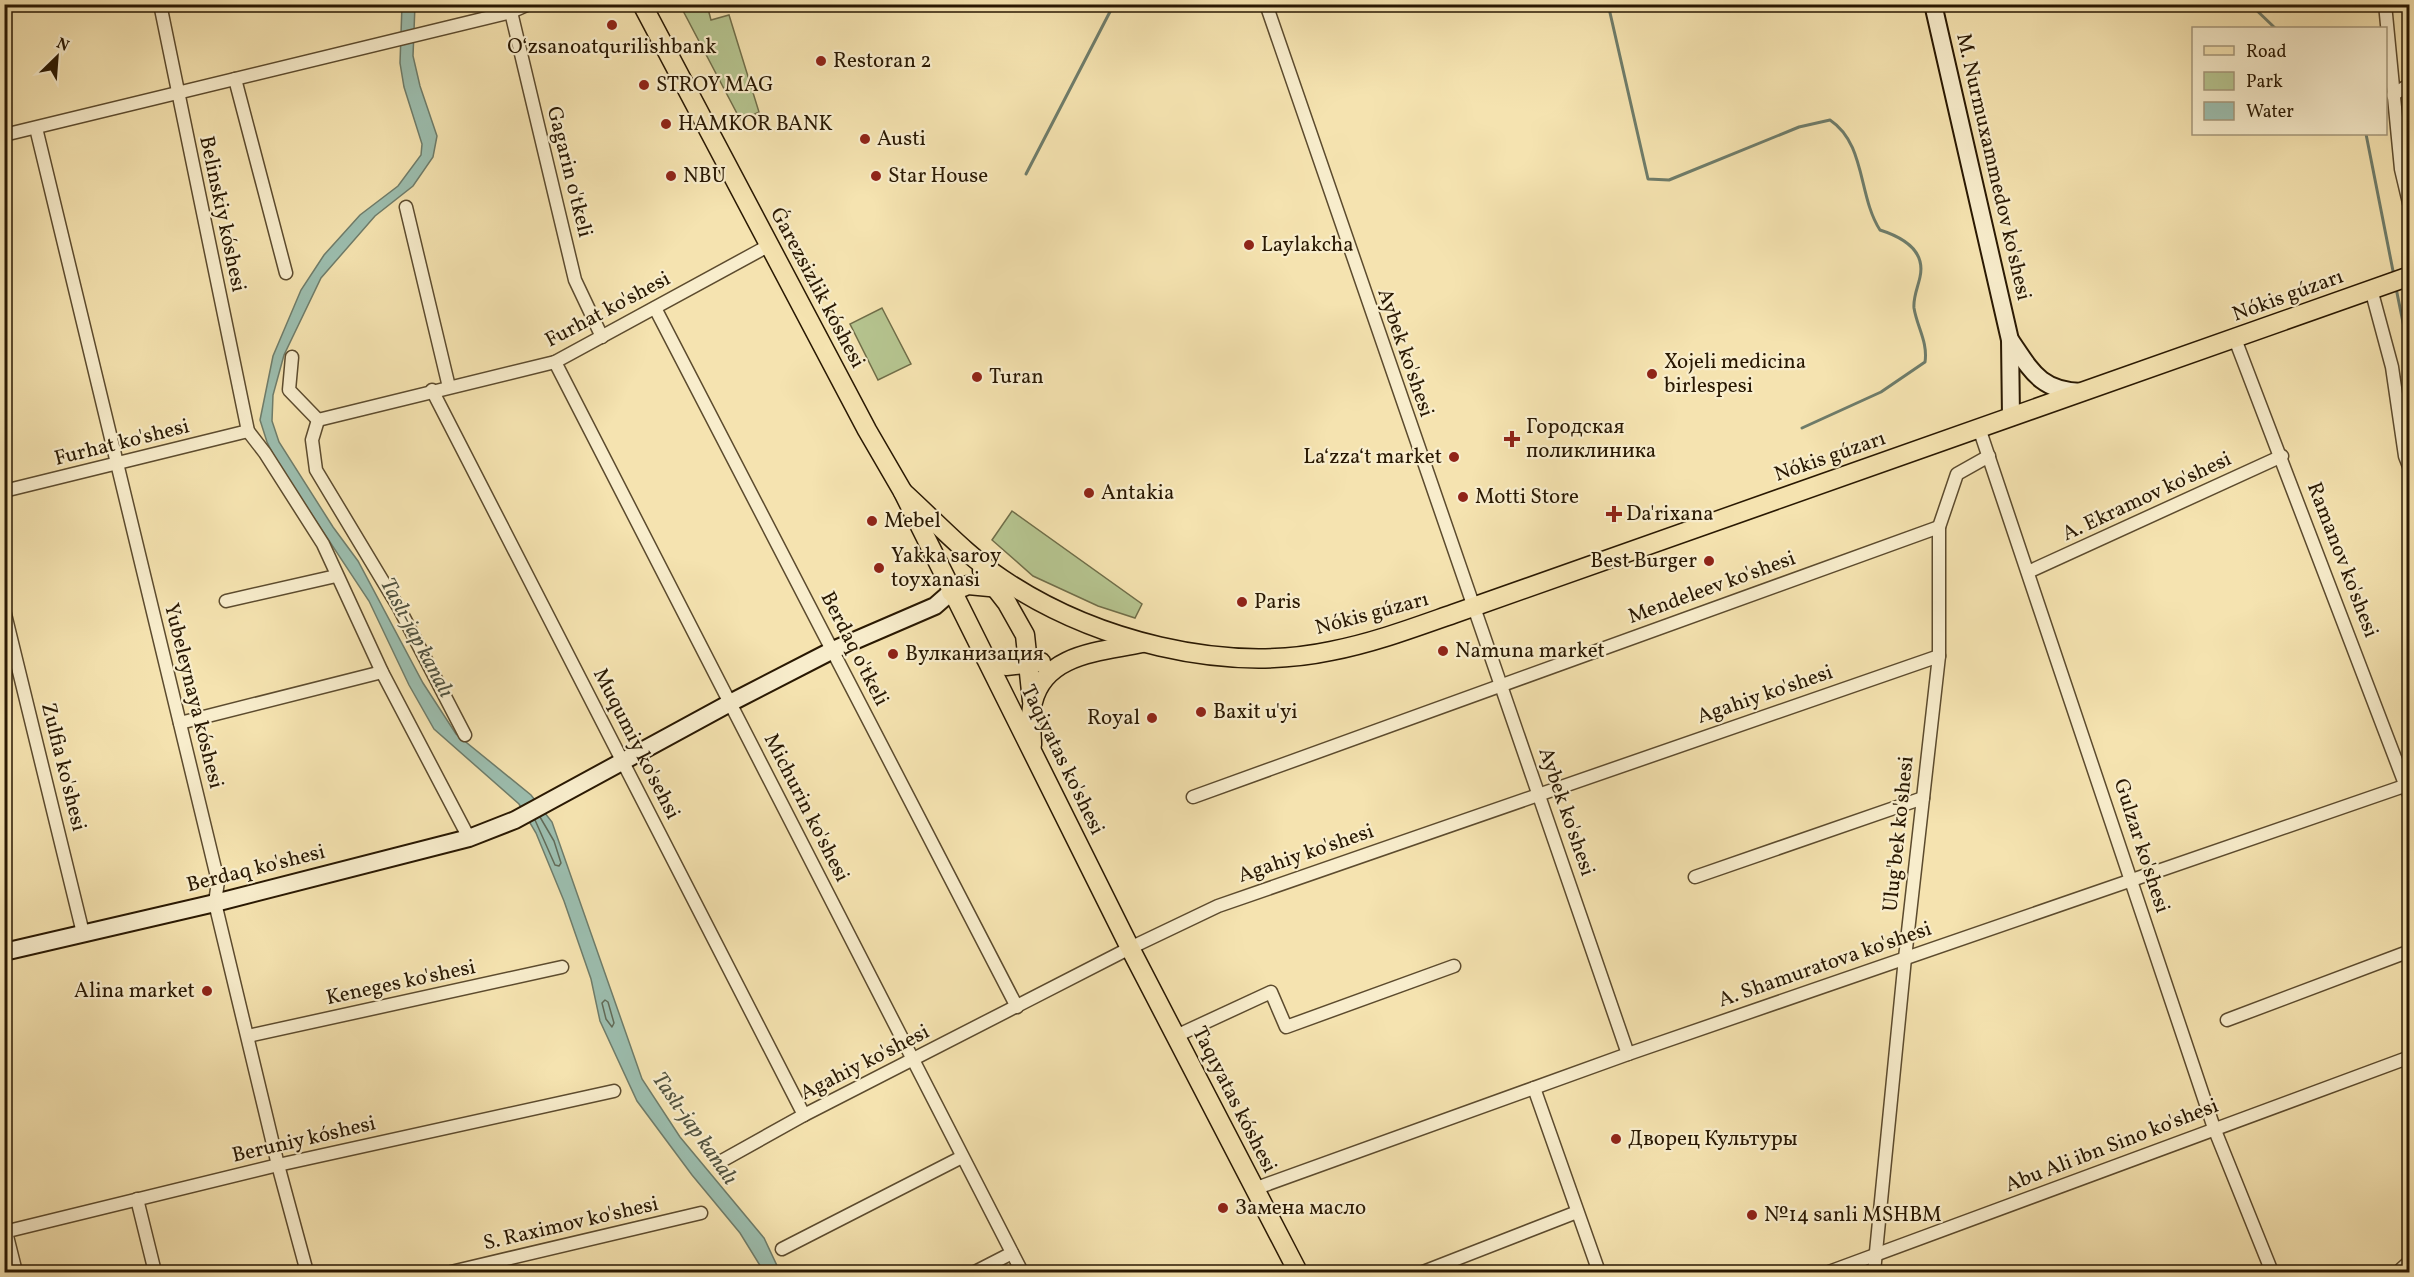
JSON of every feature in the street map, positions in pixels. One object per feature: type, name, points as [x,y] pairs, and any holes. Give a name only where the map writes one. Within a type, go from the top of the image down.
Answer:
[{"type":"main road","name":"Ǵarezsizlik kóshesi","points":[[642,4],[768,246],[903,492],[951,592]]},
{"type":"main road","name":"Nókis gúzarı","points":[[1142,643],[1165,649],[1259,658],[1330,652],[1389,636],[2409,276]]},
{"type":"main road","points":[[903,492],[1001,578],[1034,598]]},
{"type":"main road","points":[[963,547],[994,587],[1025,635],[1032,702],[1033,752]]},
{"type":"main road","points":[[951,592],[968,585],[994,587],[1034,598],[1142,643]]},
{"type":"main road","name":"Taqiyatas ko'shesi","points":[[951,592],[986,657],[1130,948]]},
{"type":"main road","points":[[986,657],[1006,666],[1029,664],[1142,643]]},
{"type":"main road","points":[[1032,702],[1051,671],[1074,657]]},
{"type":"main road","name":"Taqıyatas kóshesi","points":[[1130,948],[1298,1272]]},
{"type":"street","name":"Belinskiy kóshesi","points":[[160,4],[248,431]]},
{"type":"street","points":[[4,135],[511,12],[529,4]]},
{"type":"street","name":"Aybek ko'shesi","points":[[1266,4],[1628,1054]]},
{"type":"street","name":"M. Nurmuxammedov ko'shesi","points":[[1933,4],[2010,340]]},
{"type":"street","points":[[2385,4],[2401,169],[2409,207]]},
{"type":"street","name":"Gagarin o'tkeli","points":[[511,12],[575,280],[602,337]]},
{"type":"street","points":[[235,79],[286,273]]},
{"type":"street","points":[[2393,95],[2409,84]]},
{"type":"street","name":"Yubeleynaya kóshesi","points":[[36,128],[218,881],[215,903],[278,1165],[307,1272]]},
{"type":"street","points":[[406,207],[449,387]]},
{"type":"street","name":"Furhat ko'shesi","points":[[318,420],[432,390],[555,362],[768,246]]},
{"type":"street","points":[[2375,288],[2392,367],[2405,456],[2409,469]]},
{"type":"street","name":"Berdaq o'tkeli","points":[[655,308],[1017,1007]]},
{"type":"street","name":"Ramanov ko'shesi","points":[[2235,339],[2282,456],[2408,789]]},
{"type":"street","points":[[2010,340],[2033,374],[2050,388],[2082,392]]},
{"type":"street","points":[[2010,340],[2011,417]]},
{"type":"street","points":[[292,357],[289,390],[318,420],[312,440],[316,470],[399,608],[465,735]]},
{"type":"street","name":"Michurin ko'shesi","points":[[555,362],[1022,1272]]},
{"type":"street","name":"Muqumiy ko'sehsi","points":[[432,390],[804,1115]]},
{"type":"street","name":"Gulzar ko'shesi","points":[[1979,428],[2214,1128],[2272,1272]]},
{"type":"street","points":[[248,431],[265,453],[323,544],[382,672],[468,838]]},
{"type":"street","name":"Furhat ko'shesi","points":[[4,491],[248,431]]},
{"type":"street","name":"Ulug'bek ko'shesi","points":[[1874,1272],[1905,958],[1939,656],[1939,527],[1957,474],[1989,456]]},
{"type":"street","name":"A. Ekramov ko'shesi","points":[[2028,572],[2282,456]]},
{"type":"street","name":"Mendeleev ko'shesi","points":[[1193,797],[1939,527]]},
{"type":"street","points":[[226,601],[336,576]]},
{"type":"street","name":"Berdaq ko'shesi","points":[[4,951],[215,903],[468,838],[515,820],[543,806],[622,760],[832,650],[935,606],[951,592]]},
{"type":"street","name":"Zulfia ko'shesi","points":[[4,610],[83,933]]},
{"type":"street","name":"Agahiy ko'shesi","points":[[718,1163],[804,1115],[1130,948],[1218,906],[1939,656]]},
{"type":"street","points":[[180,723],[382,672]]},
{"type":"street","name":"A. Shamuratova ko'shesi","points":[[1254,1189],[1628,1054],[2132,880],[2408,789]]},
{"type":"street","points":[[1695,877],[1923,798]]},
{"type":"street","points":[[2227,1020],[2409,951]]},
{"type":"street","points":[[1176,1036],[1271,992],[1286,1027],[1454,966]]},
{"type":"street","name":"Keneges ko'shesi","points":[[248,1036],[562,968]]},
{"type":"street","name":"Abu Ali ibn Sino ko'shesi","points":[[1829,1272],[1876,1257],[2214,1128],[2409,1057]]},
{"type":"street","points":[[1534,1088],[1599,1272]]},
{"type":"street","name":"Beruniy kóshesi","points":[[5,1232],[278,1165],[614,1091]]},
{"type":"street","points":[[782,1249],[962,1157]]},
{"type":"street","points":[[137,1199],[155,1272]]},
{"type":"street","points":[[1423,1272],[1577,1212]]},
{"type":"street","name":"S. Raximov ko'shesi","points":[[451,1272],[700,1213]]},
{"type":"street","points":[[5,1232],[16,1272]]},
{"type":"street","points":[[975,1272],[1012,1253]]},
{"type":"street","points":[[2398,1272],[2409,1261]]},
{"type":"green space","points":[[680,5],[707,5],[711,20],[729,15],[759,112],[741,121]]},
{"type":"green space","points":[[882,308],[911,364],[878,380],[850,324]]},
{"type":"green space","points":[[1012,511],[1142,604],[1135,618],[1098,606],[1033,576],[992,540]]},
{"type":"water","points":[[402,5],[415,5],[413,56],[420,86],[437,136],[433,157],[413,186],[375,216],[321,278],[284,355],[273,395],[272,421],[279,442],[333,527],[358,561],[423,683],[456,734],[531,795],[552,822],[642,1079],[680,1137],[764,1238],[780,1272],[764,1272],[740,1233],[692,1175],[637,1101],[600,1021],[591,979],[564,901],[536,833],[519,804],[434,729],[409,685],[369,601],[277,462],[260,420],[273,356],[301,290],[324,255],[360,215],[398,186],[421,155],[422,144],[404,87],[400,63]]},
{"type":"waterway","points":[[1026,174],[1114,4]]},
{"type":"waterway","points":[[1608,4],[1648,179],[1669,180],[1799,127],[1830,120],[1842,130],[1856,156],[1868,202],[1880,230],[1896,236],[1916,252],[1921,268],[1914,308],[1924,341],[1925,362],[1881,392],[1802,428]]},
{"type":"waterway","points":[[2250,4],[2274,27]]},
{"type":"waterway","points":[[2366,135],[2394,276]]},
{"type":"waterway","points":[[2396,288],[2410,357]]},
{"type":"place","name":"Oʻzsanoatqurilishbank","points":[[612,25]]},
{"type":"place","name":"Restoran 2","points":[[821,61]]},
{"type":"place","name":"STROY MAG","points":[[644,85]]},
{"type":"place","name":"HAMKOR BANK","points":[[666,124]]},
{"type":"place","name":"Austi","points":[[865,139]]},
{"type":"place","name":"NBU","points":[[671,176]]},
{"type":"place","name":"Star House","points":[[876,176]]},
{"type":"place","name":"Laylakcha","points":[[1249,245]]},
{"type":"place","name":"Xojeli medicina birlespesi","points":[[1652,374]]},
{"type":"place","name":"Turan","points":[[977,377]]},
{"type":"place","name":"Городская поликлиника","points":[[1512,439]]},
{"type":"place","name":"Laʻzzaʻt market","points":[[1454,457]]},
{"type":"place","name":"Antakia","points":[[1089,493]]},
{"type":"place","name":"Motti Store","points":[[1463,497]]},
{"type":"place","name":"Da'rixana","points":[[1614,514]]},
{"type":"place","name":"Mebel","points":[[872,521]]},
{"type":"place","name":"Best Burger","points":[[1709,561]]},
{"type":"place","name":"Yakka saroy toyxanasi","points":[[879,568]]},
{"type":"place","name":"Paris","points":[[1242,602]]},
{"type":"place","name":"Namuna market","points":[[1443,651]]},
{"type":"place","name":"Вулканизация","points":[[893,654]]},
{"type":"place","name":"Baxit u'yi","points":[[1201,712]]},
{"type":"place","name":"Royal","points":[[1152,718]]},
{"type":"place","name":"Alina market","points":[[207,991]]},
{"type":"place","name":"Дворец Культуры","points":[[1616,1139]]},
{"type":"place","name":"Замена масло","points":[[1223,1208]]},
{"type":"place","name":"№14 sanli MSHBM","points":[[1752,1215]]},
{"type":"water label","name":"Taslı-jap kanalı","points":[[416,638]]},
{"type":"water label","name":"Taslı-jap kanalı","points":[[694,1129]]}]
